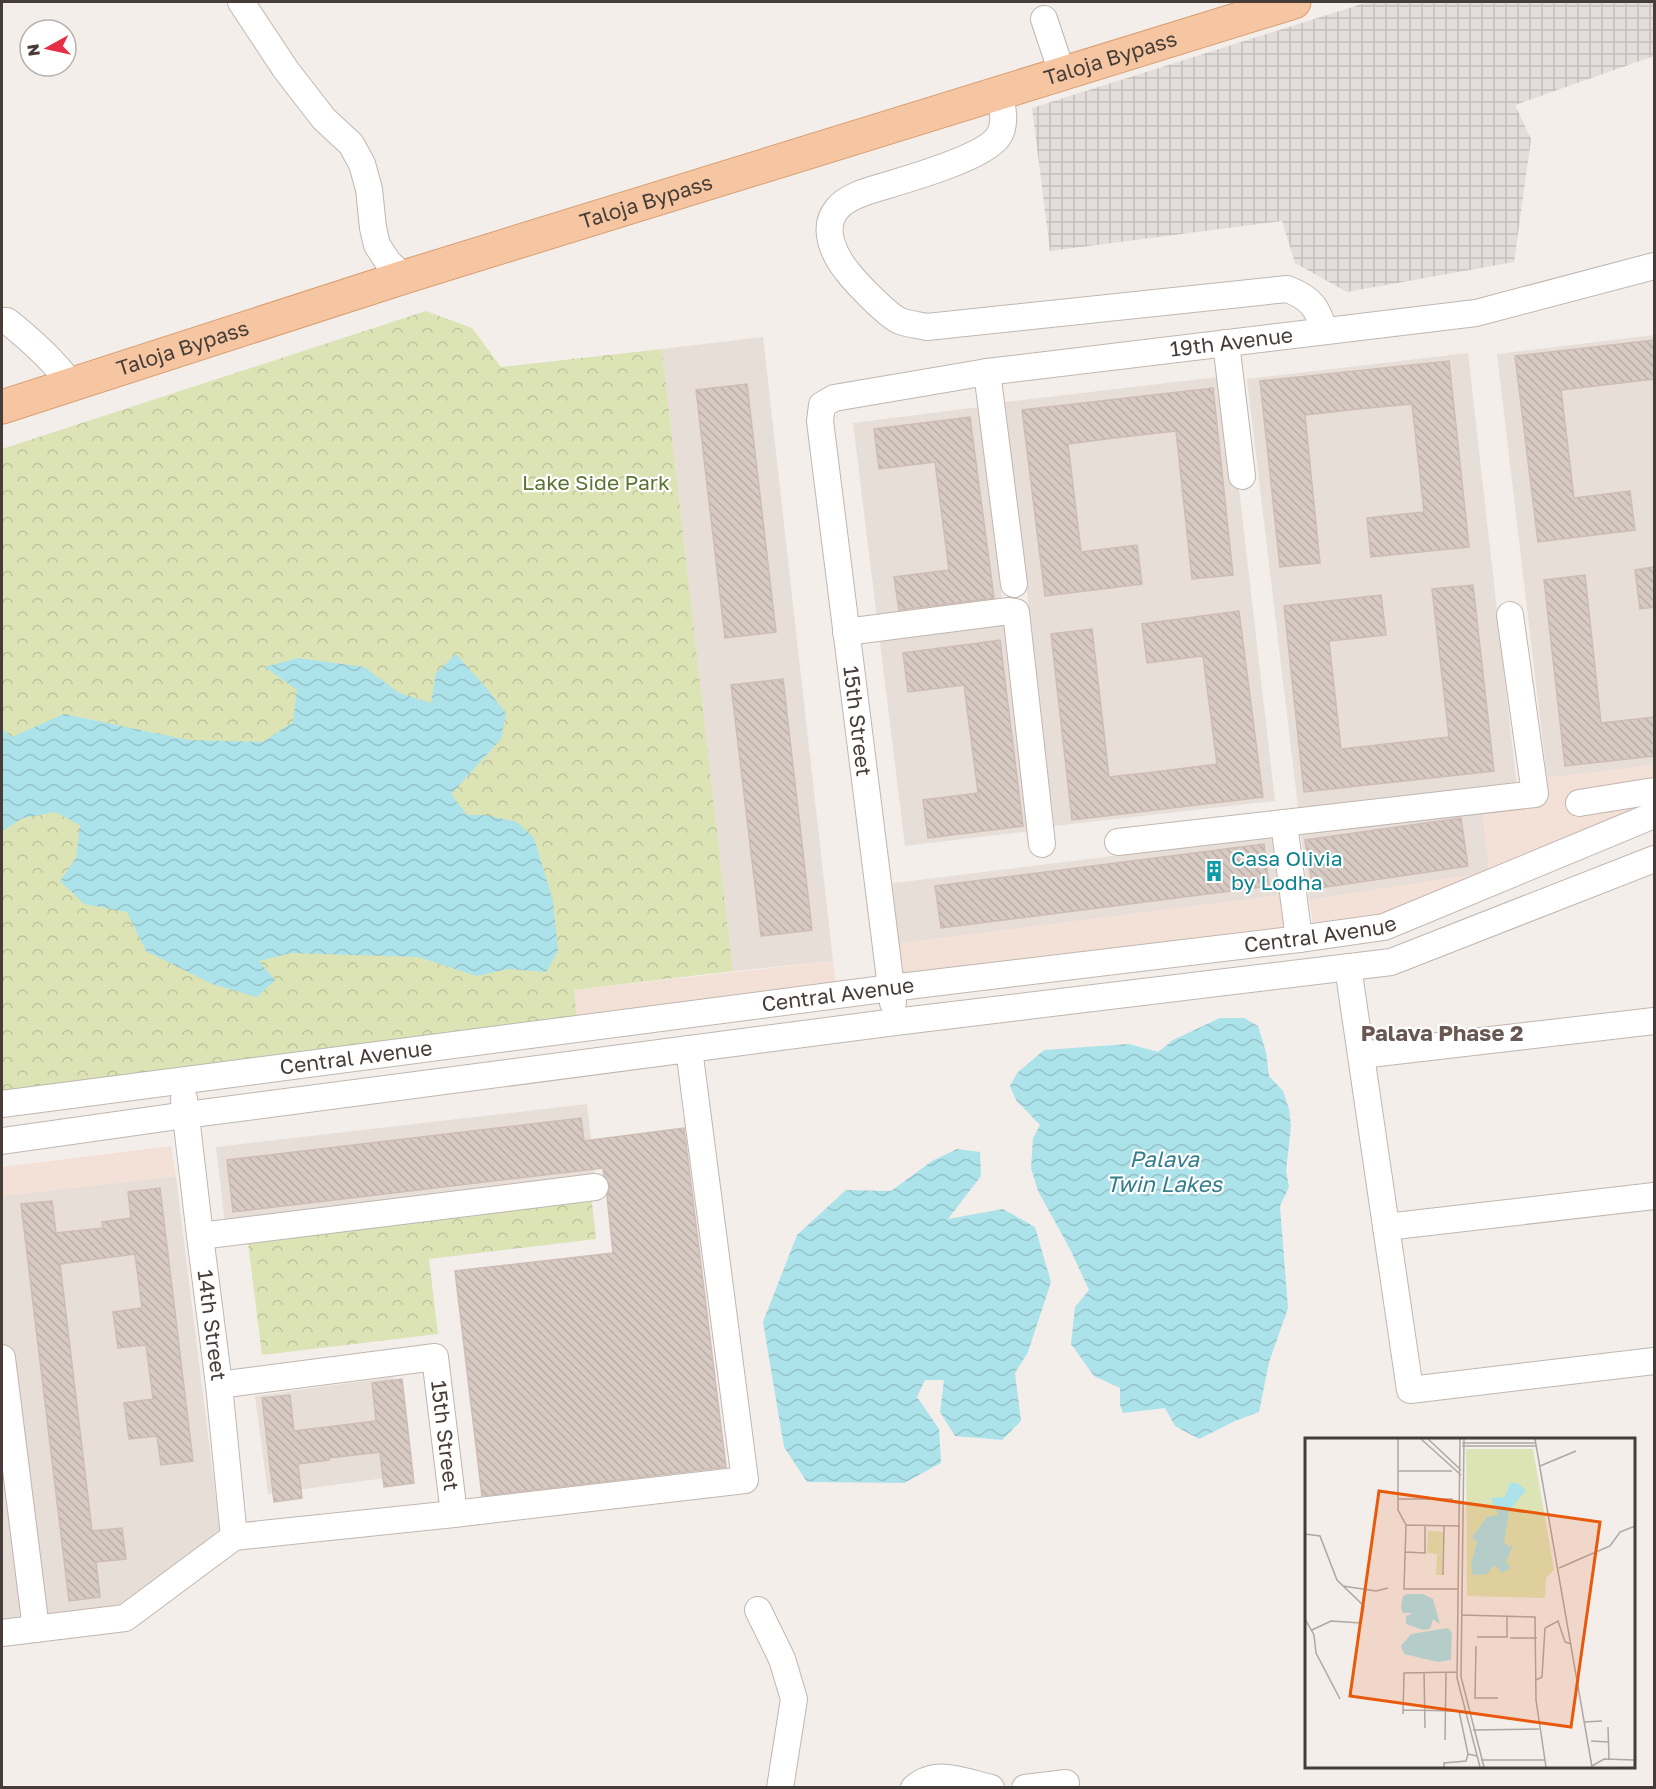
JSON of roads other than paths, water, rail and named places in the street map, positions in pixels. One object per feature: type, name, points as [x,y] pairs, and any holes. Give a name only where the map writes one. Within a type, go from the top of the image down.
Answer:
[{"type":"main road","name":"Taloja Bypass","points":[[2,407],[404,277],[1294,2]]},
{"type":"street","points":[[241,2],[286,70],[324,119],[351,144],[362,164],[369,189],[377,246],[388,262],[404,277]]},
{"type":"street","points":[[1044,19],[1062,73]]},
{"type":"street","points":[[1000,93],[1004,119],[998,137],[987,147],[970,158],[865,192],[837,208],[831,220],[830,240],[835,254],[849,273],[898,320],[927,327],[1287,289],[1300,294],[1310,302],[1320,314],[1324,332]]},
{"type":"street","name":"19th Avenue","points":[[820,421],[822,405],[834,398],[987,372],[1476,313],[1654,266]]},
{"type":"street","points":[[2,321],[7,321],[28,338],[57,365],[72,384]]},
{"type":"street","points":[[1226,343],[1242,476]]},
{"type":"street","points":[[987,372],[1014,584]]},
{"type":"street","name":"15th Street","points":[[820,421],[896,1022]]},
{"type":"street","points":[[846,632],[1009,611],[1016,612],[1042,844]]},
{"type":"street","points":[[1118,842],[1535,794],[1510,615]]},
{"type":"street","points":[[1579,803],[1654,791]]},
{"type":"street","name":"Central Avenue","points":[[2,1104],[891,988],[1384,927],[1654,815]]},
{"type":"street","points":[[1284,823],[1299,939]]},
{"type":"street","name":"Central Avenue","points":[[2,1141],[896,1022],[1391,962],[1654,859]]},
{"type":"street","points":[[1348,967],[1410,1390],[1654,1361]]},
{"type":"street","points":[[1361,1055],[1654,1021]]},
{"type":"street","points":[[2,1633],[125,1618],[234,1537],[745,1480],[689,1049]]},
{"type":"street","name":"14th Street","points":[[183,1080],[219,1385],[234,1537]]},
{"type":"street","points":[[200,1236],[595,1187]]},
{"type":"street","points":[[1386,1227],[1654,1196]]},
{"type":"street","name":"15th Street","points":[[219,1385],[435,1357],[454,1514]]},
{"type":"street","points":[[2,1358],[36,1629]]},
{"type":"street","points":[[758,1610],[782,1659],[794,1700],[780,1788]]},
{"type":"street","points":[[914,1788],[927,1779],[939,1776],[991,1788]]},
{"type":"street","points":[[1025,1788],[1066,1783],[1066,1788]]},
{"type":"water","points":[[456,654],[506,713],[501,739],[451,794],[467,815],[486,815],[517,822],[534,838],[553,901],[558,951],[546,972],[507,969],[477,976],[418,957],[291,953],[259,961],[275,980],[257,997],[212,984],[146,951],[127,912],[84,904],[60,881],[76,858],[80,825],[55,812],[23,818],[2,831],[2,729],[12,737],[64,714],[188,740],[263,742],[293,722],[297,690],[265,667],[298,658],[364,667],[399,693],[431,703],[436,673]]},
{"type":"water","name":"Palava Twin Lakes","points":[[1220,1018],[1244,1018],[1258,1026],[1266,1052],[1269,1076],[1283,1091],[1289,1109],[1291,1126],[1286,1171],[1289,1187],[1280,1206],[1288,1308],[1269,1362],[1259,1412],[1199,1439],[1175,1426],[1165,1408],[1123,1413],[1120,1405],[1120,1388],[1094,1376],[1071,1344],[1075,1307],[1089,1290],[1071,1251],[1038,1191],[1031,1168],[1033,1138],[1040,1125],[1016,1100],[1010,1086],[1017,1073],[1044,1050],[1129,1044],[1158,1052],[1173,1040]]},
{"type":"water","points":[[957,1149],[980,1152],[981,1176],[948,1219],[1003,1209],[1035,1227],[1051,1282],[1028,1352],[1015,1373],[1021,1421],[1002,1440],[955,1436],[940,1412],[944,1380],[925,1380],[917,1397],[939,1429],[941,1463],[904,1483],[807,1482],[784,1447],[763,1322],[797,1235],[846,1190],[891,1191],[932,1161]]},
{"type":"place","name":"Casa Olivia by Lodha","points":[[1214,871]]},
{"type":"district","name":"Palava Phase 2","points":[[1442,1033]]},
{"type":"park label","name":"Lake Side Park","points":[[596,483]]}]
